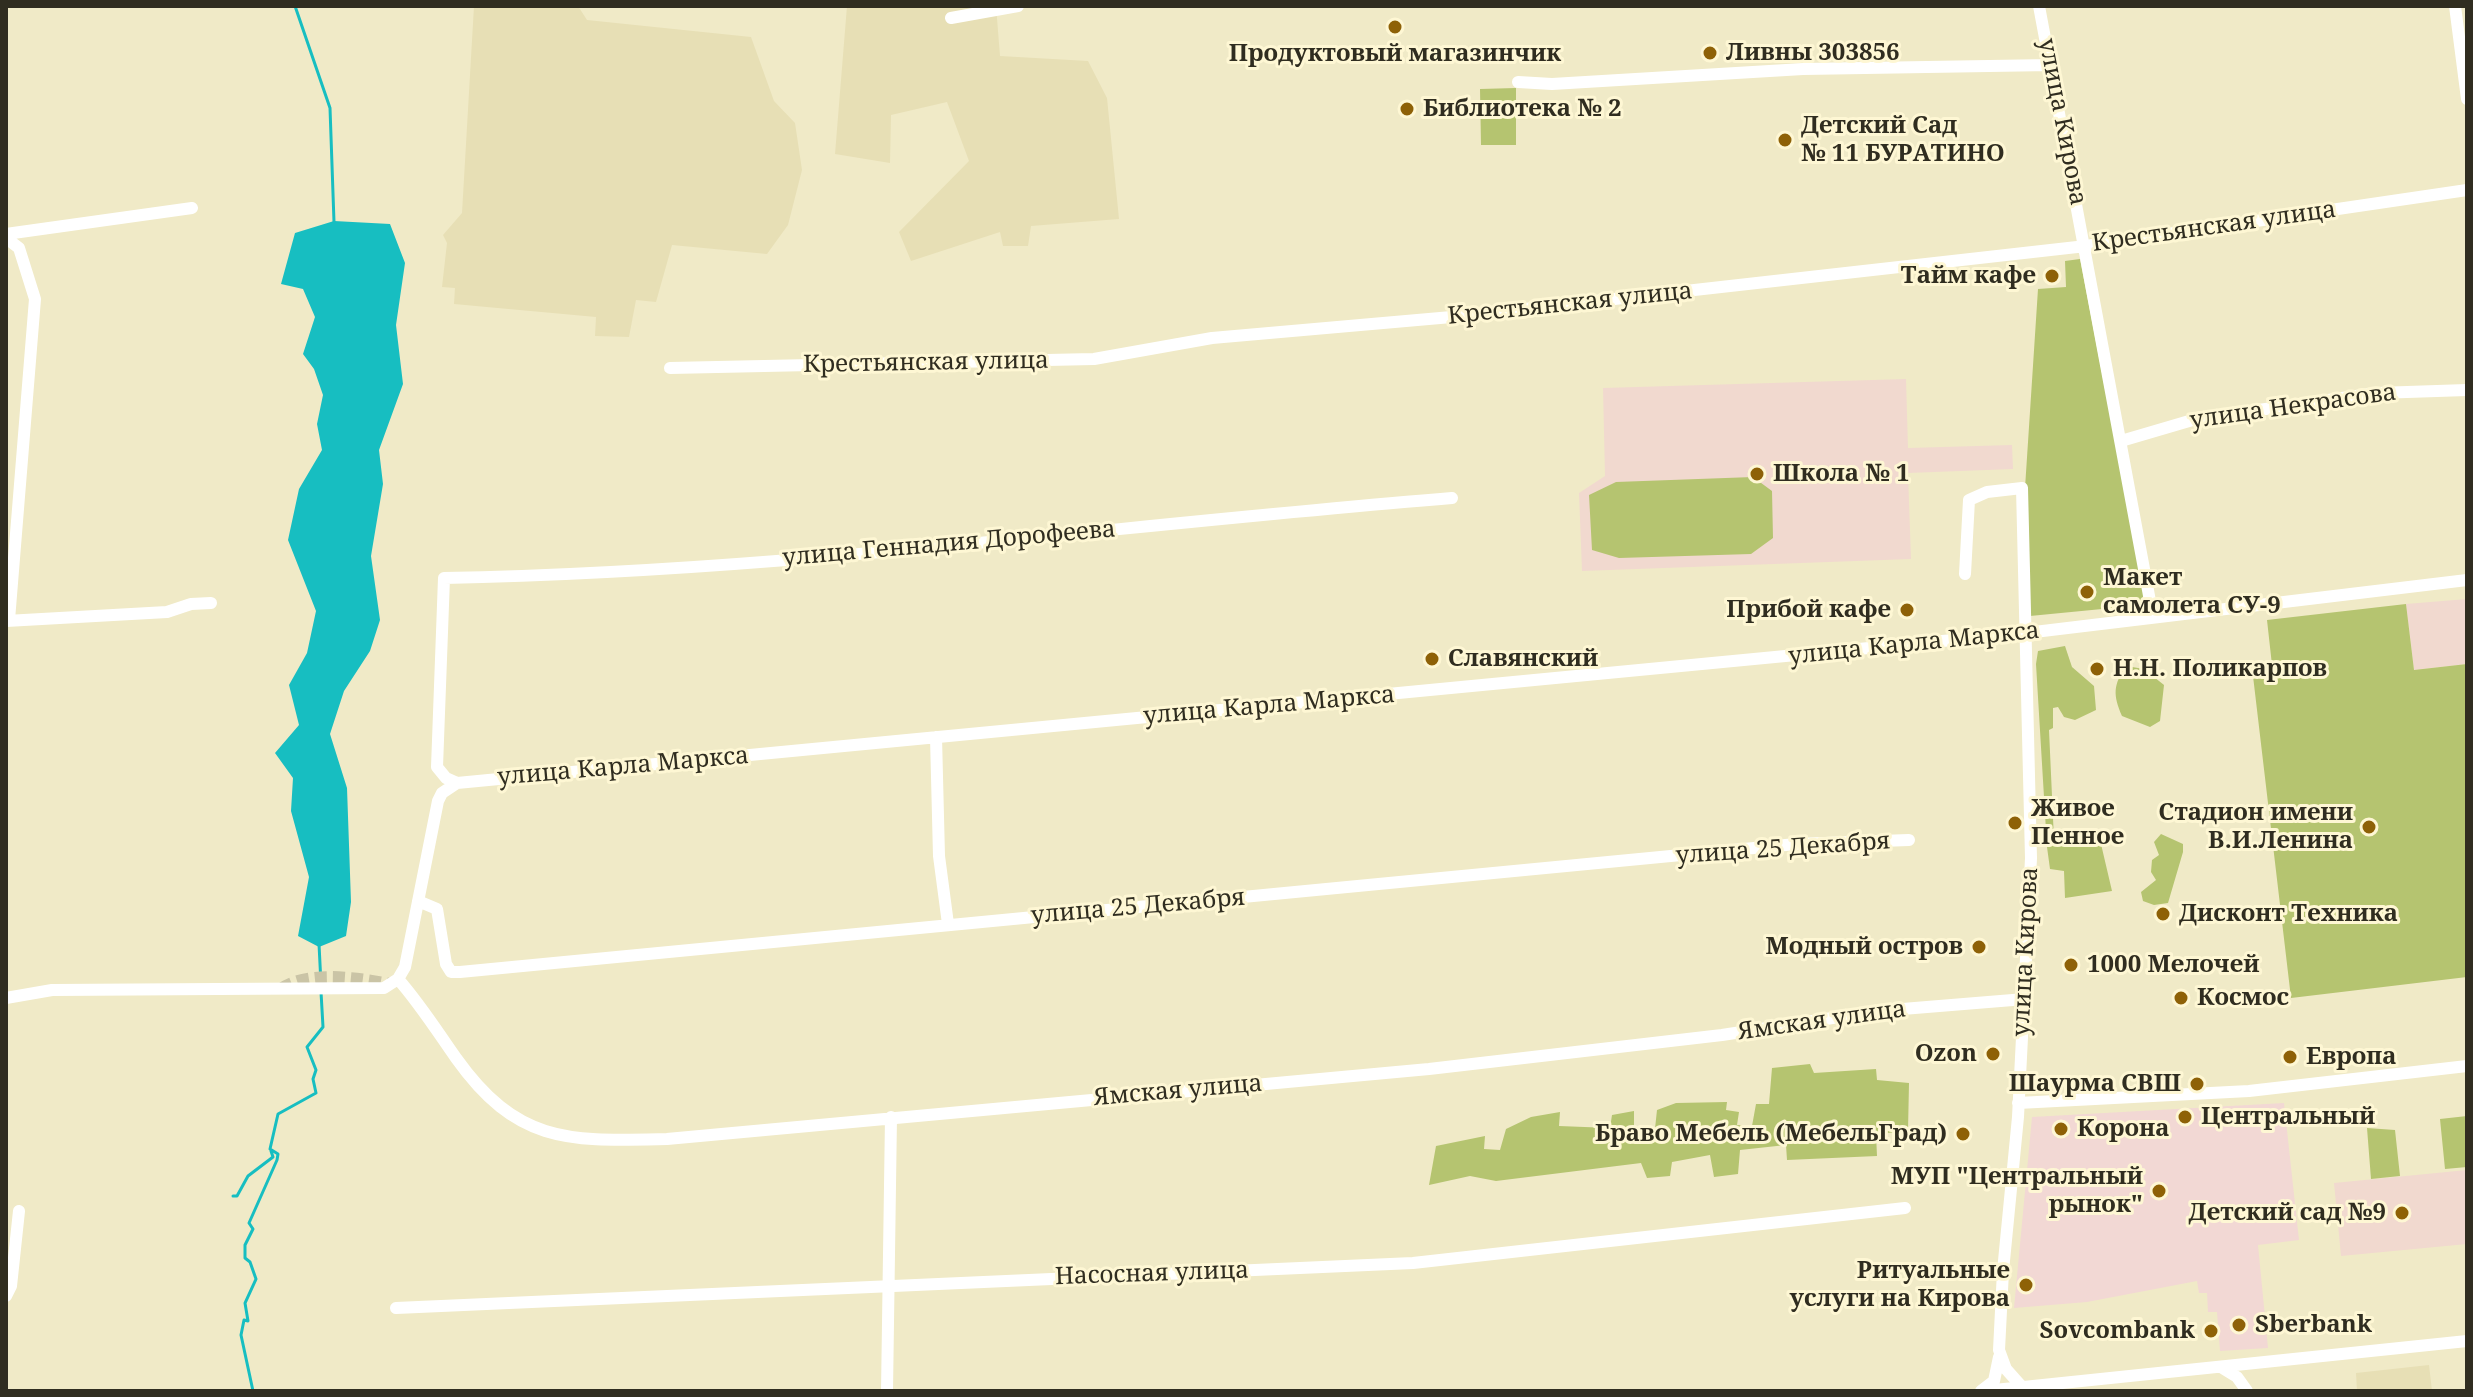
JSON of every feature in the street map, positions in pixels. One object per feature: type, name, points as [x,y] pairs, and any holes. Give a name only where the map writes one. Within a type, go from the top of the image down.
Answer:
[{"type":"street","points":[[951,18],[1018,6]]},
{"type":"street","name":"улица Кирова","points":[[2039,6],[2153,617]]},
{"type":"street","points":[[2455,6],[2467,99]]},
{"type":"street","points":[[1518,82],[1552,84],[1803,69],[2051,65]]},
{"type":"street","name":"Крестьянская улица","points":[[670,368],[1094,359],[1212,338],[1463,316],[2086,246],[2467,190]]},
{"type":"street","points":[[6,236],[192,208]]},
{"type":"street","points":[[6,236],[19,248],[35,299],[7,620],[167,612],[191,604],[211,603]]},
{"type":"street","name":"улица Некрасова","points":[[2121,441],[2196,419],[2377,393],[2467,390]]},
{"type":"street","name":"улица Кирова","points":[[1965,574],[1969,500],[1987,492],[2022,488],[2031,842],[2025,999],[1999,1350],[1995,1377],[1983,1391]]},
{"type":"street","name":"улица Геннадия Дорофеева","points":[[457,783],[446,778],[437,767],[444,578],[538,576],[864,553],[1452,498]]},
{"type":"street","name":"улица Карла Маркса","points":[[457,783],[2026,633],[2467,580]]},
{"type":"street","points":[[936,737],[939,856],[948,924]]},
{"type":"street","points":[[6,998],[52,990],[221,988],[265,989],[268,996],[380,995],[384,988],[398,979],[409,953],[438,801],[442,793],[457,783]]},
{"type":"street","name":"улица 25 Декабря","points":[[418,901],[437,909],[446,964],[455,972],[1796,844],[1909,840]]},
{"type":"street","name":"Ямская улица","points":[[398,979],[422,1007],[478,1086],[521,1123],[553,1135],[610,1140],[667,1139],[1429,1069],[1722,1035],[1878,1011],[2025,999]]},
{"type":"street","points":[[2018,1103],[2249,1091],[2467,1066]]},
{"type":"street","points":[[887,1391],[891,1117]]},
{"type":"street","name":"Насосная улица","points":[[396,1308],[1413,1263],[1905,1208]]},
{"type":"street","points":[[6,1310],[19,1211]]},
{"type":"street","points":[[1983,1391],[2222,1369],[2467,1341]]},
{"type":"street","points":[[1999,1350],[2006,1369],[2022,1387]]},
{"type":"street","points":[[2222,1369],[2237,1377],[2248,1391],[2266,1364]]},
{"type":"shaded area","points":[[474,6],[578,6],[587,20],[751,37],[774,101],[795,123],[802,170],[788,225],[767,254],[672,245],[656,302],[636,300],[629,337],[595,336],[596,317],[454,304],[455,288],[442,287],[447,243],[443,235],[462,213]]},
{"type":"shaded area","points":[[847,6],[996,6],[1000,56],[1088,61],[1107,98],[1119,219],[1031,226],[1028,246],[1003,246],[1000,232],[911,261],[899,232],[969,161],[947,102],[891,115],[890,163],[835,154]]},
{"type":"shaded area","name":"Школа № 1","points":[[1906,379],[1908,448],[2012,445],[2013,469],[1908,473],[1911,559],[1582,571],[1579,493],[1605,476],[1603,388]]},
{"type":"shaded area","points":[[2467,599],[2467,664],[2414,670],[2406,604]]},
{"type":"shaded area","name":"МУП \"Центральный рынок\"","points":[[2284,1103],[2299,1240],[2258,1245],[2268,1348],[2220,1351],[2217,1312],[2208,1312],[2207,1293],[2199,1293],[2197,1281],[2087,1302],[2014,1308],[2032,1117]]},
{"type":"shaded area","name":"Детский сад №9","points":[[2467,1170],[2467,1244],[2341,1256],[2334,1183]]},
{"type":"shaded area","points":[[2429,1365],[2432,1391],[2357,1391],[2356,1373]]},
{"type":"green space","points":[[1516,88],[1516,145],[1481,145],[1480,89]]},
{"type":"green space","points":[[2080,259],[2144,591],[2142,602],[2133,606],[2030,616],[2025,488],[2038,289],[2066,287],[2065,261]]},
{"type":"green space","points":[[1753,477],[1772,491],[1773,538],[1751,554],[1619,558],[1592,550],[1589,495],[1616,482]]},
{"type":"green space","name":"Стадион имени В.И.Ленина","points":[[2406,604],[2414,670],[2467,664],[2467,977],[2291,998],[2253,676],[2273,674],[2267,620]]},
{"type":"green space","points":[[2065,646],[2072,667],[2094,686],[2096,710],[2075,720],[2064,717],[2058,707],[2053,708],[2053,728],[2049,730],[2054,840],[2062,845],[2079,841],[2101,844],[2112,891],[2065,898],[2064,871],[2050,869],[2047,847],[2036,664],[2038,651]]},
{"type":"green space","points":[[2126,666],[2144,669],[2164,685],[2160,721],[2150,727],[2122,716],[2119,709],[2117,685]]},
{"type":"green space","points":[[2161,834],[2183,844],[2183,852],[2168,903],[2154,905],[2143,901],[2141,892],[2156,880],[2151,872],[2152,860],[2159,855],[2154,842]]},
{"type":"green space","points":[[1810,1064],[1814,1073],[1876,1069],[1877,1080],[1909,1083],[1908,1131],[1876,1134],[1877,1156],[1787,1160],[1786,1145],[1740,1150],[1738,1174],[1714,1177],[1710,1155],[1672,1162],[1670,1176],[1647,1178],[1641,1163],[1496,1181],[1470,1176],[1429,1185],[1436,1146],[1485,1136],[1484,1149],[1500,1150],[1506,1129],[1531,1117],[1560,1112],[1559,1126],[1610,1128],[1612,1115],[1634,1111],[1634,1140],[1654,1138],[1657,1110],[1676,1103],[1727,1102],[1726,1110],[1739,1112],[1737,1125],[1752,1126],[1756,1104],[1769,1104],[1772,1068]]},
{"type":"green space","points":[[2467,1116],[2467,1167],[2445,1169],[2440,1119]]},
{"type":"green space","points":[[2367,1128],[2395,1130],[2400,1176],[2371,1179]]},
{"type":"water","points":[[334,221],[390,224],[405,263],[396,325],[403,384],[379,450],[383,484],[371,556],[380,620],[370,651],[344,691],[330,734],[347,788],[351,902],[346,936],[319,947],[298,936],[309,877],[291,811],[293,778],[275,753],[299,725],[289,685],[307,653],[316,611],[288,540],[299,489],[322,450],[317,424],[323,395],[314,369],[303,354],[315,317],[303,289],[281,284],[295,233]]},
{"type":"waterway","points":[[295,6],[330,108],[334,222]]},
{"type":"waterway","points":[[319,944],[321,984]]},
{"type":"waterway","points":[[253,1391],[241,1335],[244,1320],[248,1321],[245,1303],[256,1279],[250,1262],[245,1258],[245,1245],[253,1229],[249,1223],[277,1160],[278,1154],[270,1149],[278,1114],[316,1093],[313,1079],[316,1070],[307,1047],[323,1027],[321,992]]},
{"type":"waterway","points":[[233,1196],[237,1196],[248,1176],[273,1157],[271,1151]]},
{"type":"tunnel","points":[[281,989],[292,983],[319,977],[390,984]]},
{"type":"place","name":"Продуктовый магазинчик","points":[[1395,27]]},
{"type":"place","name":"Ливны 303856","points":[[1710,53]]},
{"type":"place","name":"Библиотека № 2","points":[[1407,109]]},
{"type":"place","name":"Детский Сад № 11 БУРАТИНО","points":[[1785,140]]},
{"type":"place","name":"Тайм кафе","points":[[2052,276]]},
{"type":"place","name":"Школа № 1","points":[[1757,474]]},
{"type":"place","name":"Макет самолета СУ-9","points":[[2087,592]]},
{"type":"place","name":"Прибой кафе","points":[[1907,610]]},
{"type":"place","name":"Славянский","points":[[1432,659]]},
{"type":"place","name":"Н.Н. Поликарпов","points":[[2097,669]]},
{"type":"place","name":"Живое Пенное","points":[[2015,823]]},
{"type":"place","name":"Стадион имени В.И.Ленина","points":[[2369,827]]},
{"type":"place","name":"Дисконт Техника","points":[[2163,914]]},
{"type":"place","name":"Модный остров","points":[[1979,947]]},
{"type":"place","name":"1000 Мелочей","points":[[2071,965]]},
{"type":"place","name":"Космос","points":[[2181,998]]},
{"type":"place","name":"Ozon","points":[[1993,1054]]},
{"type":"place","name":"Европа","points":[[2290,1057]]},
{"type":"place","name":"Шаурма СВШ","points":[[2197,1084]]},
{"type":"place","name":"Центральный","points":[[2185,1117]]},
{"type":"place","name":"Корона","points":[[2061,1129]]},
{"type":"place","name":"Браво Мебель (МебельГрад)","points":[[1963,1134]]},
{"type":"place","name":"МУП \"Центральный рынок\"","points":[[2159,1191]]},
{"type":"place","name":"Детский сад №9","points":[[2402,1213]]},
{"type":"place","name":"Ритуальные услуги на Кирова","points":[[2026,1285]]},
{"type":"place","name":"Sberbank","points":[[2239,1325]]},
{"type":"place","name":"Sovcombank","points":[[2211,1331]]}]
